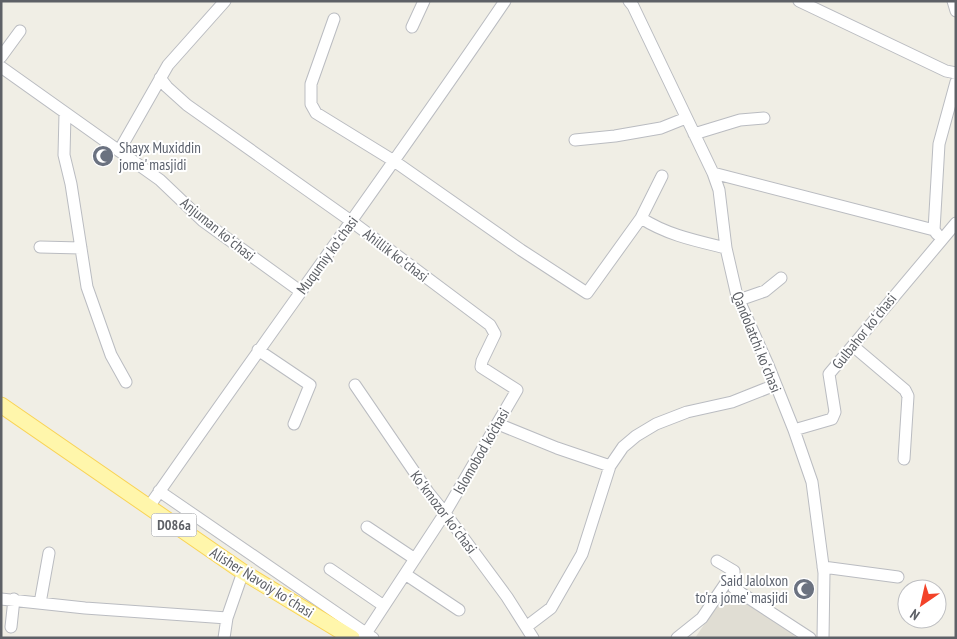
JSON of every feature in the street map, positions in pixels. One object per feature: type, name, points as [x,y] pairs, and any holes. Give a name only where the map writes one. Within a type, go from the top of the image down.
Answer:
[{"type":"main road","name":"Alisher Navoiy koʻchasi","points":[[1,405],[243,572],[364,637]]},
{"type":"street","points":[[119,151],[168,65],[224,1]]},
{"type":"street","points":[[412,27],[424,1]]},
{"type":"street","name":"Muqumiy koʻchasi","points":[[148,508],[505,1]]},
{"type":"street","name":"Qandolatchi koʻchasi","points":[[629,1],[720,190],[726,248],[738,300],[794,430],[812,482],[824,567],[822,638]]},
{"type":"street","points":[[799,1],[946,71],[956,73]]},
{"type":"street","points":[[953,1],[956,11]]},
{"type":"street","points":[[334,19],[311,84],[311,104],[316,113],[394,161],[587,293],[641,218],[662,176]]},
{"type":"street","points":[[1,57],[20,31]]},
{"type":"street","name":"Anjuman koʻchasi","points":[[1,67],[160,180],[203,221],[300,292]]},
{"type":"street","name":"Ahillik koʻchasi","points":[[160,78],[187,105],[351,221],[490,326],[495,334],[481,367],[517,390]]},
{"type":"street","points":[[934,230],[939,144],[956,82]]},
{"type":"street","points":[[65,114],[64,155],[71,184],[87,287],[111,355],[126,382]]},
{"type":"street","points":[[575,140],[615,136],[661,128],[686,118]]},
{"type":"street","points":[[694,134],[740,120],[764,118]]},
{"type":"street","points":[[713,173],[934,230],[942,239]]},
{"type":"street","points":[[641,218],[678,237],[726,248]]},
{"type":"street","name":"Gulbahor koʻchasi","points":[[794,430],[834,417],[835,412],[829,374],[956,223]]},
{"type":"street","points":[[40,248],[81,248]]},
{"type":"street","points":[[738,300],[765,291],[781,278]]},
{"type":"street","points":[[853,346],[905,390],[908,396],[904,459]]},
{"type":"street","points":[[258,350],[310,385],[294,424]]},
{"type":"street","name":"Koʻkmozor koʻchasi","points":[[355,385],[428,492],[507,597],[533,638]]},
{"type":"street","points":[[526,627],[551,608],[582,554],[610,466],[623,447],[636,436],[656,424],[687,412],[732,402],[775,385]]},
{"type":"street","name":"Islomobod ko‘chasi","points":[[364,637],[445,513],[517,390]]},
{"type":"street","points":[[498,424],[557,448],[610,466]]},
{"type":"street","points":[[160,491],[364,637]]},
{"type":"street","points":[[367,528],[415,559]]},
{"type":"street","points":[[40,602],[48,553]]},
{"type":"street","points":[[717,561],[734,571]]},
{"type":"street","points":[[824,567],[898,577]]},
{"type":"street","points":[[330,569],[384,606]]},
{"type":"street","points":[[677,638],[702,618],[734,571]]},
{"type":"street","points":[[734,571],[734,588],[810,638]]},
{"type":"street","points":[[224,638],[227,618],[243,572]]},
{"type":"street","points":[[405,574],[459,610]]},
{"type":"street","points":[[1,599],[85,608],[227,618]]},
{"type":"street","points":[[11,627],[14,599]]},
{"type":"shaded area","points":[[726,592],[786,626],[796,638],[695,638]]},
{"type":"place","name":"Shayx Muxiddin jome' masjidi","points":[[103,156]]},
{"type":"place","name":"Said Jalolxon to'ra jome' masjidi","points":[[804,589]]}]
